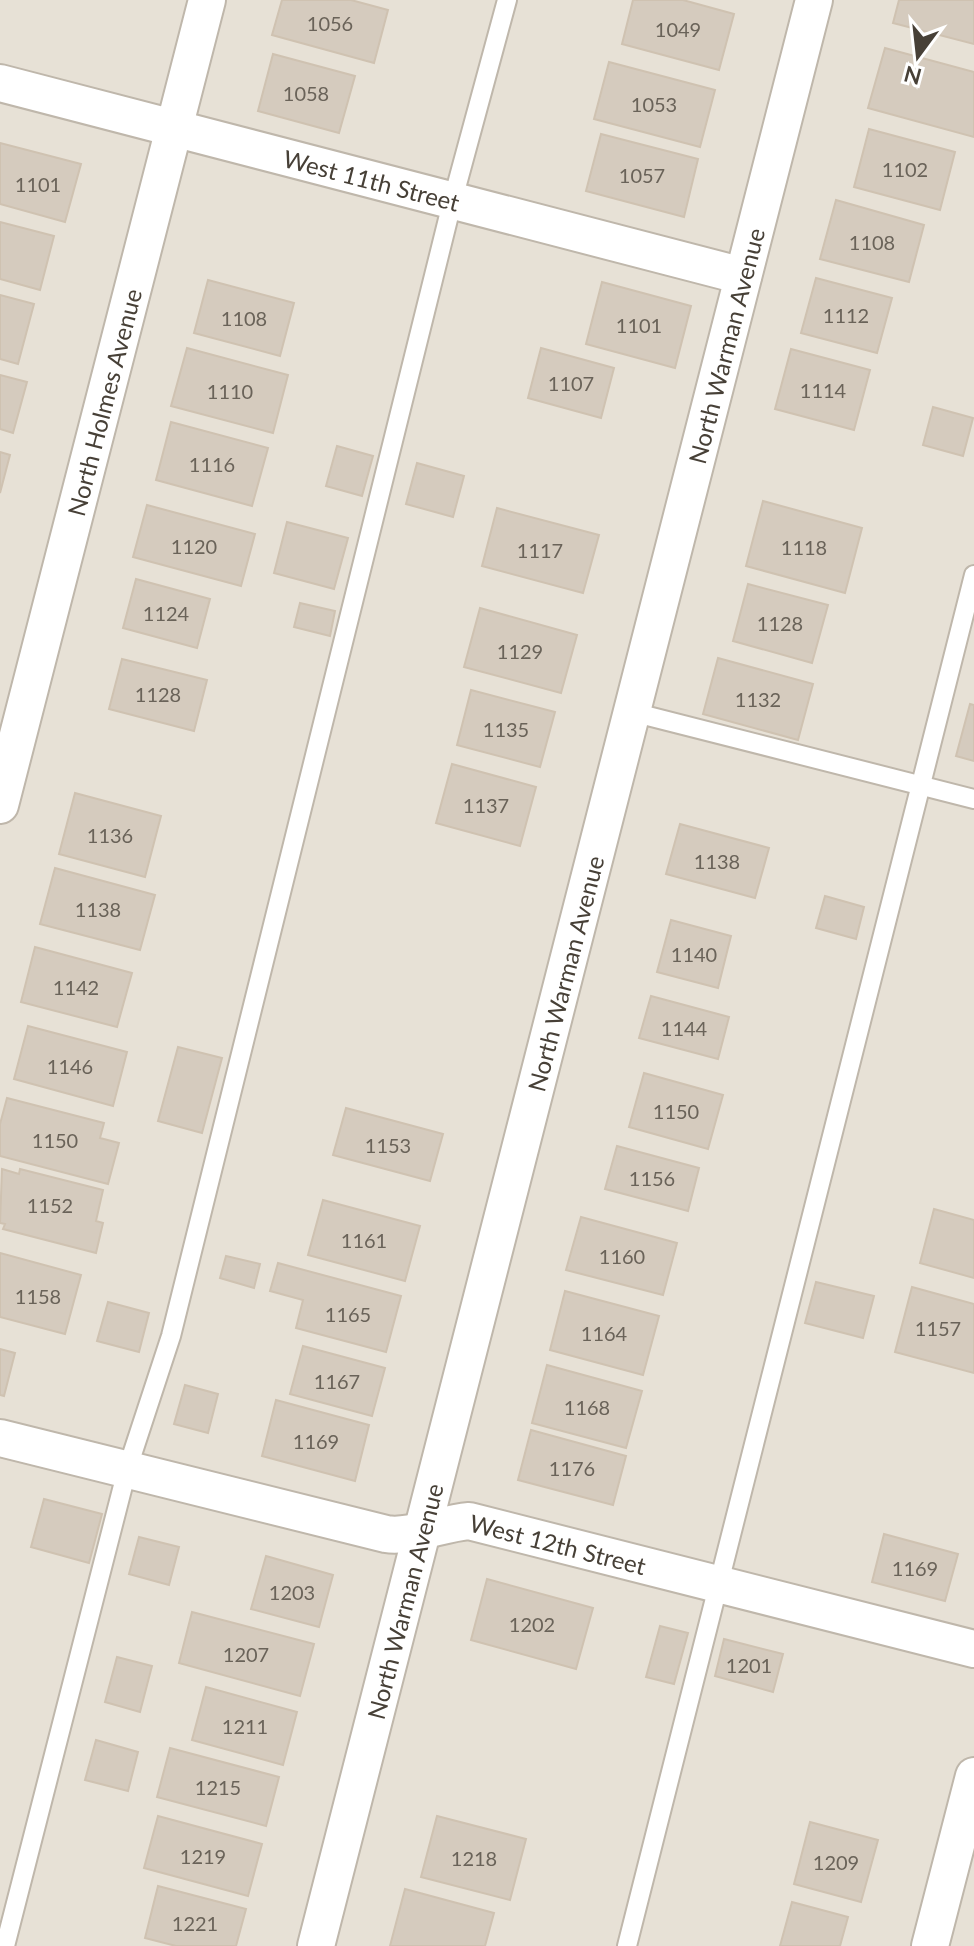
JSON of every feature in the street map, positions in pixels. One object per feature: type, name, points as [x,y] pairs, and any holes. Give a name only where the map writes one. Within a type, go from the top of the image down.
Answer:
[{"type":"street","name":"North Holmes Avenue","points":[[0,805],[207,0]]},
{"type":"street","name":"North Warman Avenue","points":[[316,1946],[814,0]]},
{"type":"street","name":"West 11th Street","points":[[0,83],[743,276]]},
{"type":"street","name":"West 12th Street","points":[[0,1438],[386,1534],[402,1534],[469,1521],[974,1649]]},
{"type":"street","points":[[930,1946],[974,1776]]},
{"type":"lane","points":[[5,1946],[127,1470],[171,1336],[453,199],[507,0]]},
{"type":"lane","points":[[627,1946],[716,1584],[974,575]]},
{"type":"lane","points":[[632,712],[974,799]]},
{"type":"shaded area","points":[[0,0],[974,0],[974,1946],[0,1946]]},
{"type":"building","points":[[282,0],[351,0],[388,10],[374,63],[272,35]]},
{"type":"building","points":[[633,0],[683,0],[734,14],[719,70],[622,44]]},
{"type":"building","points":[[899,0],[974,0],[974,44],[893,23]]},
{"type":"building","points":[[885,48],[974,72],[974,137],[868,108]]},
{"type":"building","points":[[273,54],[355,76],[339,133],[258,111]]},
{"type":"building","points":[[609,62],[715,90],[700,147],[594,119]]},
{"type":"building","points":[[869,129],[955,152],[940,210],[854,187]]},
{"type":"building","points":[[601,134],[698,159],[684,217],[586,191]]},
{"type":"building","points":[[0,143],[81,164],[65,222],[0,204]]},
{"type":"building","points":[[836,200],[924,225],[909,282],[820,259]]},
{"type":"building","points":[[0,222],[54,236],[40,290],[0,279]]},
{"type":"building","points":[[816,278],[892,298],[877,353],[801,333]]},
{"type":"building","points":[[208,280],[294,303],[280,356],[194,333]]},
{"type":"building","points":[[602,282],[691,306],[675,368],[586,344]]},
{"type":"building","points":[[0,295],[34,304],[18,364],[0,359]]},
{"type":"building","points":[[187,348],[288,375],[273,433],[171,406]]},
{"type":"building","points":[[541,348],[614,368],[601,418],[528,398]]},
{"type":"building","points":[[791,349],[870,370],[854,430],[775,409]]},
{"type":"building","points":[[0,375],[27,382],[13,433],[0,429]]},
{"type":"building","points":[[933,407],[973,418],[963,456],[923,445]]},
{"type":"building","points":[[171,422],[268,448],[252,506],[156,480]]},
{"type":"building","points":[[337,446],[373,456],[362,496],[326,486]]},
{"type":"building","points":[[0,452],[10,455],[0,493]]},
{"type":"building","points":[[417,463],[464,476],[453,517],[406,504]]},
{"type":"building","points":[[763,501],[862,528],[845,593],[746,566]]},
{"type":"building","points":[[147,505],[255,534],[241,586],[133,557]]},
{"type":"building","points":[[497,508],[599,535],[583,593],[482,566]]},
{"type":"building","points":[[287,522],[348,538],[334,589],[274,573]]},
{"type":"building","points":[[136,579],[210,599],[197,648],[123,628]]},
{"type":"building","points":[[748,584],[828,605],[812,663],[733,641]]},
{"type":"building","points":[[300,603],[335,611],[330,636],[294,627]]},
{"type":"building","points":[[480,608],[577,635],[561,693],[464,667]]},
{"type":"building","points":[[718,658],[813,684],[798,740],[703,714]]},
{"type":"building","points":[[122,659],[207,680],[194,731],[109,709]]},
{"type":"building","points":[[471,690],[555,712],[540,767],[457,745]]},
{"type":"building","points":[[970,704],[974,705],[974,761],[956,756]]},
{"type":"building","points":[[452,764],[536,787],[520,846],[436,823]]},
{"type":"building","points":[[75,793],[161,816],[145,877],[59,854]]},
{"type":"building","points":[[680,824],[769,848],[755,898],[666,874]]},
{"type":"building","points":[[55,868],[155,895],[140,950],[40,924]]},
{"type":"building","points":[[825,896],[864,907],[856,939],[816,928]]},
{"type":"building","points":[[671,920],[731,936],[718,988],[657,972]]},
{"type":"building","points":[[35,947],[132,973],[117,1027],[21,1002]]},
{"type":"building","points":[[651,996],[729,1017],[718,1059],[639,1038]]},
{"type":"building","points":[[28,1026],[127,1052],[113,1106],[14,1079]]},
{"type":"building","points":[[178,1047],[222,1058],[202,1133],[158,1121]]},
{"type":"building","points":[[644,1073],[723,1095],[708,1149],[629,1127]]},
{"type":"building","points":[[7,1098],[104,1123],[100,1138],[119,1143],[108,1184],[0,1156],[0,1124]]},
{"type":"building","points":[[346,1108],[443,1134],[430,1181],[333,1155]]},
{"type":"building","points":[[617,1146],[699,1168],[688,1211],[605,1189]]},
{"type":"building","points":[[2,1169],[19,1174],[20,1169],[103,1190],[96,1221],[103,1223],[96,1253],[3,1229],[5,1224],[0,1223]]},
{"type":"building","points":[[323,1200],[420,1226],[405,1281],[308,1255]]},
{"type":"building","points":[[934,1209],[974,1220],[974,1278],[920,1263]]},
{"type":"building","points":[[581,1217],[677,1243],[663,1295],[566,1270]]},
{"type":"building","points":[[0,1253],[81,1275],[65,1334],[0,1317]]},
{"type":"building","points":[[226,1256],[260,1264],[254,1288],[220,1278]]},
{"type":"building","points":[[278,1263],[401,1296],[386,1352],[296,1328],[303,1300],[270,1291]]},
{"type":"building","points":[[816,1282],[874,1296],[863,1338],[805,1323]]},
{"type":"building","points":[[912,1287],[974,1304],[974,1373],[895,1352]]},
{"type":"building","points":[[565,1291],[659,1316],[643,1375],[550,1350]]},
{"type":"building","points":[[108,1302],[149,1313],[139,1352],[97,1341]]},
{"type":"building","points":[[303,1346],[385,1368],[372,1416],[290,1394]]},
{"type":"building","points":[[0,1349],[15,1353],[4,1396],[0,1395]]},
{"type":"building","points":[[547,1365],[642,1391],[626,1448],[532,1423]]},
{"type":"building","points":[[185,1385],[218,1394],[208,1433],[174,1424]]},
{"type":"building","points":[[276,1400],[369,1425],[355,1481],[262,1456]]},
{"type":"building","points":[[531,1430],[626,1456],[613,1505],[518,1480]]},
{"type":"building","points":[[44,1499],[102,1514],[89,1563],[31,1547]]},
{"type":"building","points":[[884,1534],[958,1554],[945,1601],[872,1582]]},
{"type":"building","points":[[139,1537],[179,1547],[169,1585],[129,1574]]},
{"type":"building","points":[[266,1556],[333,1575],[319,1627],[251,1609]]},
{"type":"building","points":[[487,1579],[593,1608],[576,1669],[471,1640]]},
{"type":"building","points":[[192,1612],[314,1644],[300,1696],[179,1663]]},
{"type":"building","points":[[660,1626],[688,1633],[674,1684],[646,1677]]},
{"type":"building","points":[[724,1639],[783,1654],[773,1692],[715,1676]]},
{"type":"building","points":[[117,1657],[152,1666],[140,1712],[105,1702]]},
{"type":"building","points":[[206,1687],[297,1712],[283,1765],[192,1740]]},
{"type":"building","points":[[96,1740],[138,1752],[128,1791],[85,1780]]},
{"type":"building","points":[[170,1748],[279,1777],[266,1826],[157,1797]]},
{"type":"building","points":[[158,1816],[262,1844],[248,1896],[144,1868]]},
{"type":"building","points":[[437,1816],[526,1839],[510,1900],[421,1877]]},
{"type":"building","points":[[810,1822],[878,1840],[861,1902],[794,1884]]},
{"type":"building","points":[[158,1886],[246,1909],[236,1946],[176,1946],[145,1938]]},
{"type":"building","points":[[405,1889],[494,1913],[485,1946],[390,1946]]},
{"type":"building","points":[[792,1902],[848,1917],[840,1946],[780,1946]]}]
